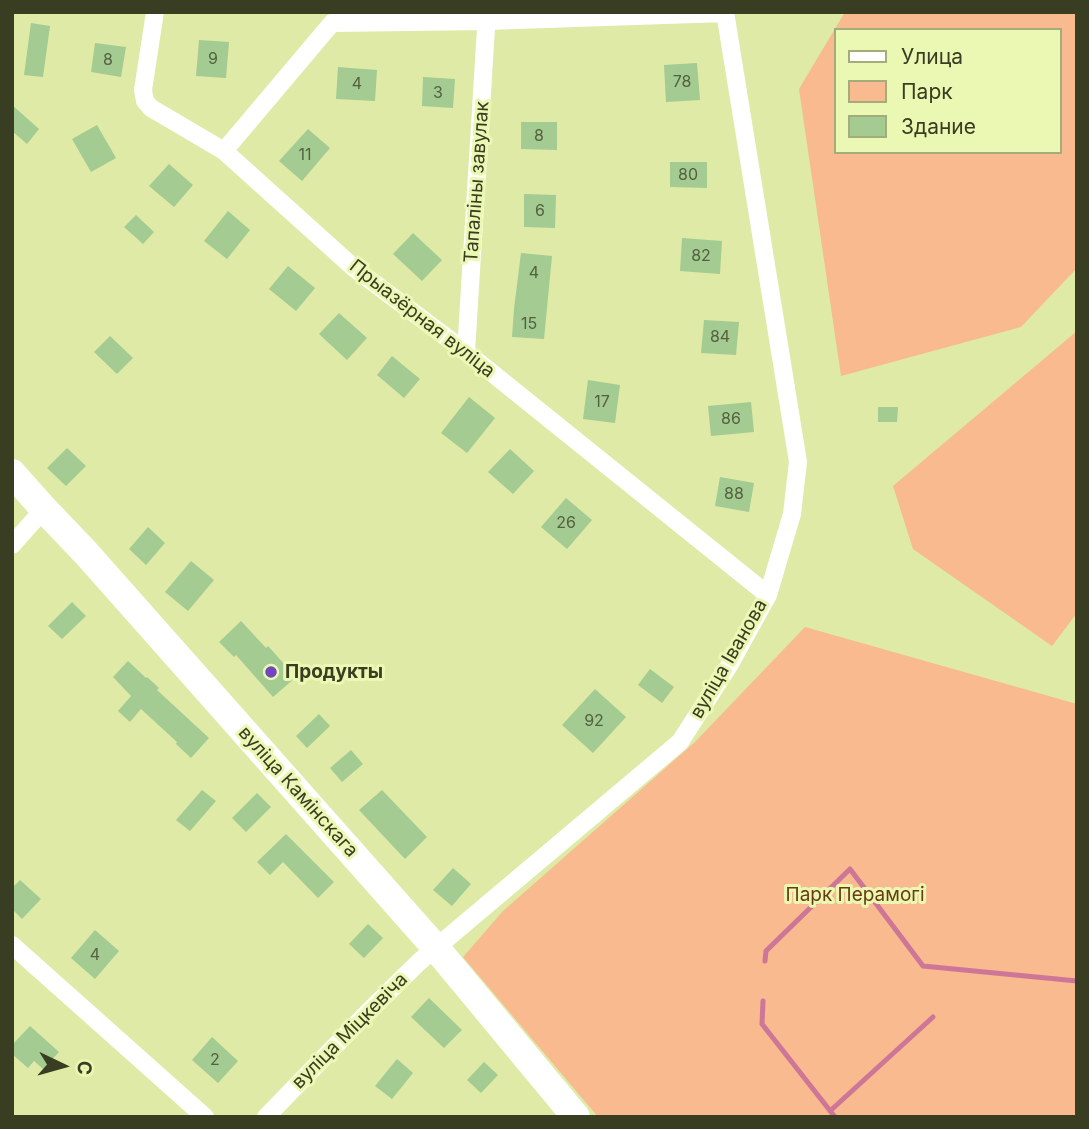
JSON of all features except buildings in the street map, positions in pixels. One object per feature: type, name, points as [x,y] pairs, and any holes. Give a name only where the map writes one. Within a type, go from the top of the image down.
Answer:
[{"type":"main road","name":"вуліца Камінскага","points":[[12,472],[436,948],[576,1117]]},
{"type":"street","name":"Прыазёрная вуліца","points":[[155,12],[143,90],[145,101],[151,108],[224,151],[354,268],[466,352],[768,595]]},
{"type":"street","points":[[224,151],[332,23],[487,16],[725,13]]},
{"type":"street","name":"вуліца Іванова","points":[[436,948],[680,742],[730,664],[768,595],[792,514],[798,461],[725,13]]},
{"type":"street","name":"Тапаліны завулак","points":[[466,352],[487,16]]},
{"type":"street","points":[[12,544],[44,509]]},
{"type":"street","points":[[12,945],[205,1117]]},
{"type":"street","name":"вуліца Міцкевіча","points":[[266,1117],[367,1013],[436,948]]},
{"type":"green space","points":[[845,12],[1077,12],[1077,268],[1021,327],[841,376],[799,89],[834,30],[834,154],[1061,154],[1061,28],[835,28]]},
{"type":"green space","points":[[1077,331],[1077,613],[1052,646],[913,549],[893,486]]},
{"type":"green space","name":"Парк Перамогі","points":[[805,627],[1077,704],[1077,1117],[598,1117],[463,957],[503,911],[695,742]]},
{"type":"waterway","points":[[765,961],[766,951],[850,869],[923,966],[1077,981]]},
{"type":"waterway","points":[[763,1001],[762,1024],[835,1117]]},
{"type":"waterway","points":[[830,1111],[933,1017]]},
{"type":"place","name":"Продукты","points":[[271,672]]}]
